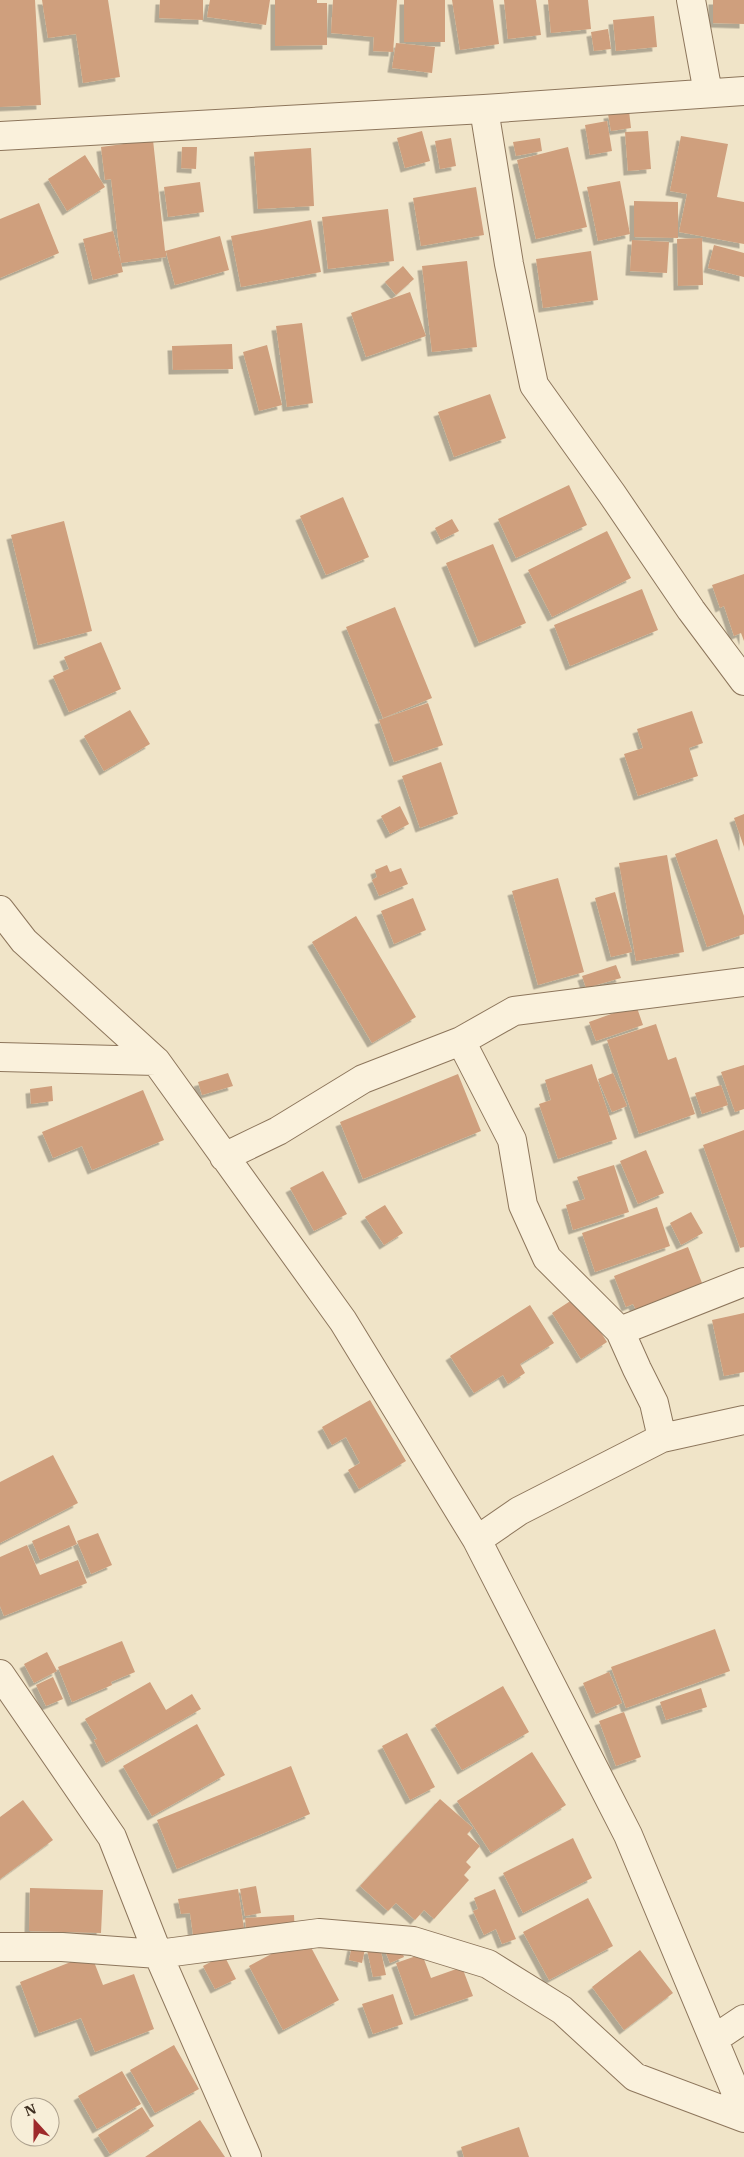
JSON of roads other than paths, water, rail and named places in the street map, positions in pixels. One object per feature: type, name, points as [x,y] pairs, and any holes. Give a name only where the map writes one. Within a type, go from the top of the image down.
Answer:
[{"type":"street","points":[[691,0],[708,93]]},
{"type":"street","points":[[0,136],[484,109],[744,91]]},
{"type":"street","points":[[484,109],[510,264],[534,385],[612,494],[691,610],[744,681]]},
{"type":"street","points":[[0,910],[24,941],[156,1061],[343,1321],[477,1540],[628,1835],[744,2112]]},
{"type":"street","points":[[224,1157],[278,1131],[362,1080],[461,1041],[514,1011],[744,982]]},
{"type":"street","points":[[461,1041],[512,1140],[523,1205],[547,1258],[620,1331],[654,1403],[662,1438]]},
{"type":"street","points":[[0,1056],[156,1061]]},
{"type":"street","points":[[620,1331],[744,1282]]},
{"type":"street","points":[[477,1540],[519,1511],[662,1438],[744,1420]]},
{"type":"street","points":[[0,1674],[112,1837],[158,1954],[247,2157]]},
{"type":"street","points":[[0,1947],[62,1947],[158,1954],[319,1933],[413,1941],[488,1964],[562,2010],[635,2077],[744,2118]]},
{"type":"street","points":[[714,2040],[744,2019]]}]
